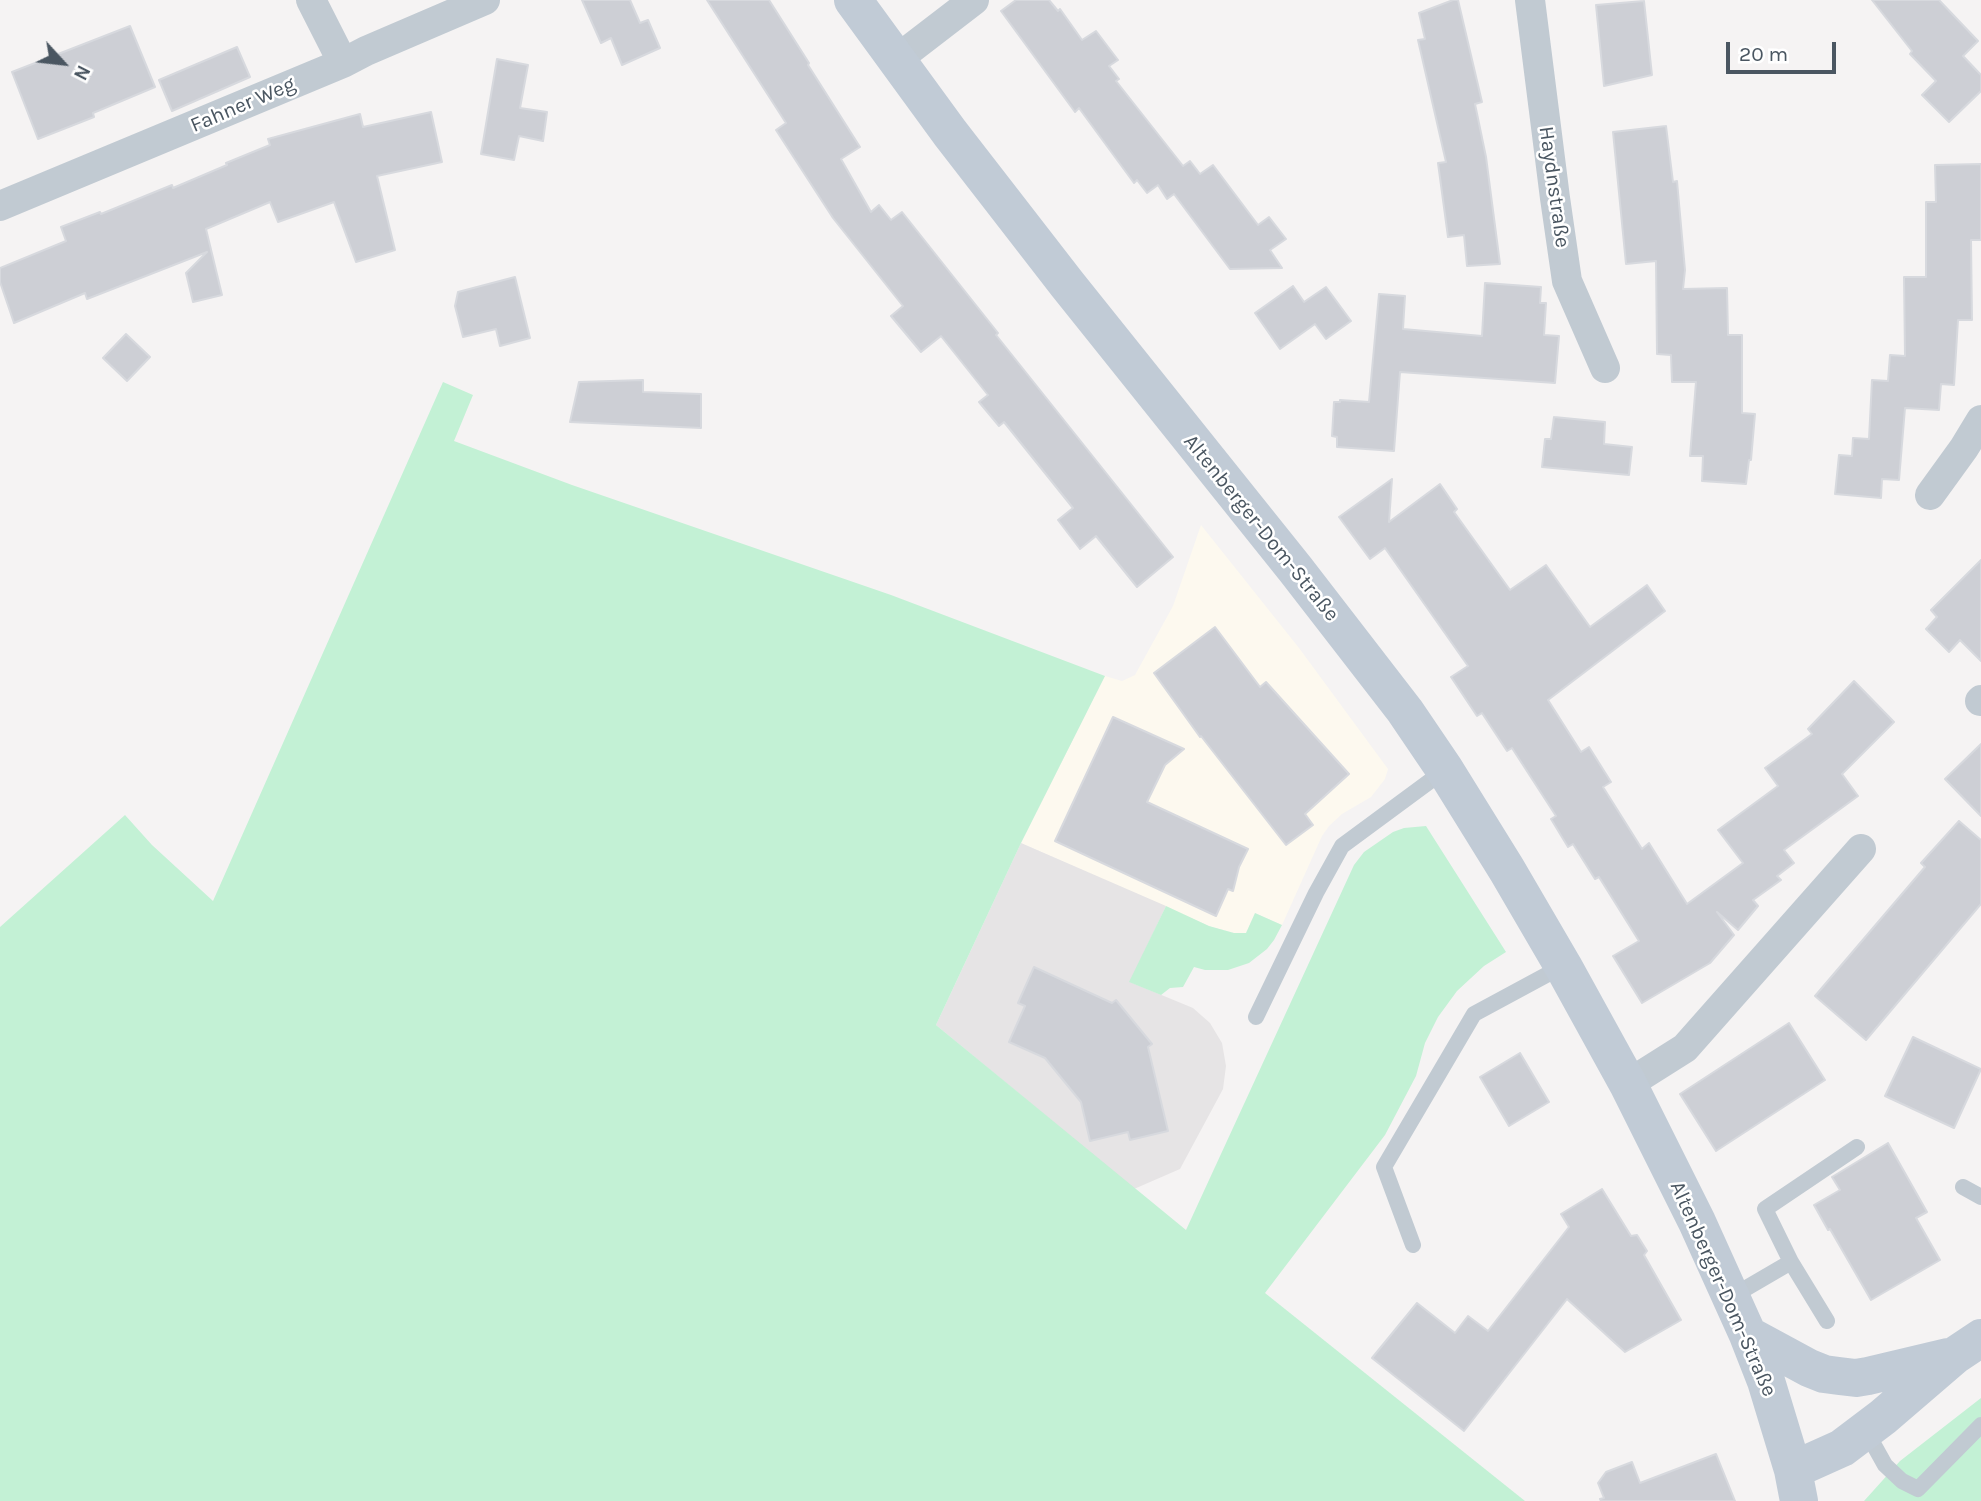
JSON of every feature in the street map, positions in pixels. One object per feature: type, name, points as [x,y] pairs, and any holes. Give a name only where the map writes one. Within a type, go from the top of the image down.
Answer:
[{"type":"main road","name":"Altenberger-Dom-Straße","points":[[853,0],[1058,273],[1405,710],[1445,770],[1563,966],[1628,1084],[1697,1222],[1748,1335],[1774,1404],[1796,1486]]},
{"type":"main road","points":[[1748,1335],[1824,1374],[1856,1378],[1967,1347]]},
{"type":"main road","points":[[1796,1486],[1967,1347]]},
{"type":"street","points":[[311,0],[342,63]]},
{"type":"street","name":"Fahner Weg","points":[[0,206],[485,0]]},
{"type":"street","points":[[896,60],[974,0]]},
{"type":"street","name":"Haydnstraße","points":[[1530,0],[1567,281],[1605,368]]},
{"type":"street","points":[[1930,495],[1981,420]]},
{"type":"street","points":[[1628,1084],[1685,1048],[1861,849]]},
{"type":"lane","points":[[1256,1017],[1316,893],[1342,846],[1445,770]]},
{"type":"lane","points":[[1413,1245],[1384,1167],[1474,1014],[1563,966]]},
{"type":"lane","points":[[1827,1321],[1791,1262],[1765,1209],[1857,1147]]},
{"type":"lane","points":[[1963,1187],[1981,1197]]},
{"type":"lane","points":[[1731,1297],[1791,1262]]},
{"type":"lane","points":[[1866,1431],[1885,1465],[1902,1481],[1917,1489],[1981,1425]]},
{"type":"shaded area","points":[[1201,525],[1299,648],[1388,769],[1385,779],[1371,797],[1342,814],[1322,836],[1282,925],[1255,913],[1246,933],[1234,933],[1209,926],[1021,843],[1105,676],[1122,681],[1135,675],[1173,606]]},
{"type":"shaded area","points":[[1021,843],[1166,906],[1130,982],[1193,1008],[1210,1023],[1222,1043],[1226,1066],[1223,1089],[1180,1169],[1134,1189],[936,1025]]},
{"type":"green space","points":[[443,382],[473,395],[454,441],[572,485],[891,595],[1105,676],[1021,843],[936,1025],[1186,1230],[1354,865],[1364,852],[1393,832],[1426,826],[1506,952],[1484,966],[1457,991],[1438,1017],[1425,1043],[1416,1076],[1385,1135],[1265,1293],[1525,1501],[0,1501],[0,927],[125,815],[152,845],[213,901]]},
{"type":"green space","points":[[1166,906],[1209,926],[1234,933],[1246,933],[1255,913],[1282,925],[1267,949],[1249,963],[1228,970],[1194,967],[1183,987],[1170,988],[1161,995],[1129,982]]},
{"type":"green space","points":[[1981,1398],[1981,1501],[1864,1501],[1900,1461]]},
{"type":"building","points":[[582,0],[630,0],[640,23],[648,20],[660,48],[622,65],[611,38],[601,43]]},
{"type":"building","points":[[707,0],[769,0],[860,147],[841,159],[871,212],[879,205],[891,220],[902,212],[1173,557],[1137,587],[1096,536],[1080,549],[1058,520],[1073,508],[1004,422],[999,426],[979,402],[988,395],[941,336],[921,352],[891,316],[903,306],[833,218],[776,130],[786,123]]},
{"type":"building","points":[[1016,0],[1049,0],[1058,11],[1060,9],[1082,40],[1096,31],[1118,60],[1109,66],[1119,79],[1116,81],[1183,166],[1190,161],[1200,174],[1213,165],[1258,225],[1269,217],[1286,239],[1270,250],[1282,268],[1230,269],[1174,194],[1167,199],[1158,185],[1147,193],[1137,180],[1134,183],[1079,108],[1075,112],[1001,11]]},
{"type":"building","points":[[1458,0],[1482,102],[1475,104],[1486,157],[1500,264],[1467,266],[1464,235],[1448,237],[1438,163],[1446,162],[1418,40],[1425,39],[1419,13]]},
{"type":"building","points":[[1872,0],[1939,0],[1978,41],[1963,56],[1981,75],[1981,91],[1949,122],[1922,95],[1936,81],[1910,54],[1912,51]]},
{"type":"building","points":[[1644,1],[1652,75],[1604,86],[1596,5]]},
{"type":"building","points":[[130,26],[155,87],[93,113],[94,117],[38,139],[12,72]]},
{"type":"building","points":[[237,47],[250,77],[172,111],[159,80]]},
{"type":"building","points":[[497,59],[528,65],[520,108],[547,112],[543,141],[519,136],[514,160],[481,154]]},
{"type":"building","points":[[431,112],[442,162],[377,176],[395,250],[356,262],[334,202],[278,222],[270,202],[206,229],[222,295],[193,302],[186,273],[207,252],[87,299],[85,293],[14,323],[0,282],[0,268],[66,241],[61,227],[172,185],[173,188],[270,145],[268,139],[360,114],[363,127]]},
{"type":"building","points":[[1666,126],[1673,182],[1677,181],[1685,270],[1683,289],[1727,288],[1728,335],[1742,335],[1742,413],[1755,414],[1746,484],[1702,481],[1703,456],[1690,456],[1696,382],[1672,382],[1671,355],[1657,354],[1656,261],[1626,264],[1613,132]]},
{"type":"building","points":[[1981,164],[1981,240],[1971,240],[1972,320],[1958,320],[1954,385],[1941,384],[1939,410],[1905,408],[1899,480],[1882,479],[1881,498],[1835,494],[1839,455],[1852,456],[1853,438],[1869,439],[1872,380],[1888,381],[1890,355],[1905,356],[1904,277],[1926,277],[1926,202],[1936,202],[1935,165]]},
{"type":"building","points":[[515,277],[530,338],[500,346],[496,329],[463,337],[455,306],[458,292]]},
{"type":"building","points":[[1485,283],[1541,287],[1540,303],[1546,303],[1544,335],[1559,336],[1555,383],[1400,372],[1394,451],[1337,447],[1337,437],[1332,436],[1334,402],[1369,402],[1379,294],[1405,296],[1403,329],[1482,336]]},
{"type":"building","points":[[1293,286],[1304,302],[1326,287],[1351,321],[1326,339],[1315,324],[1280,349],[1255,313]]},
{"type":"building","points":[[126,334],[150,357],[127,381],[103,358]]},
{"type":"building","points":[[643,380],[643,392],[701,394],[701,428],[570,422],[579,382]]},
{"type":"building","points":[[1554,417],[1605,422],[1604,444],[1632,447],[1629,475],[1542,467],[1545,439],[1551,439]]},
{"type":"building","points":[[1392,479],[1389,522],[1440,484],[1457,509],[1454,512],[1510,590],[1546,565],[1590,627],[1647,585],[1665,611],[1548,700],[1581,752],[1589,747],[1611,782],[1603,787],[1642,849],[1649,843],[1687,904],[1743,863],[1718,830],[1778,786],[1765,768],[1812,734],[1808,729],[1854,681],[1894,722],[1842,774],[1858,796],[1784,850],[1794,863],[1777,876],[1781,880],[1753,900],[1758,906],[1738,930],[1717,912],[1734,935],[1710,963],[1642,1003],[1613,956],[1639,941],[1599,877],[1595,879],[1573,844],[1568,847],[1551,819],[1556,816],[1512,748],[1507,751],[1482,713],[1477,716],[1451,677],[1468,666],[1385,548],[1370,559],[1339,517]]},
{"type":"building","points":[[1981,560],[1981,661],[1960,640],[1949,652],[1926,629],[1937,617],[1931,610]]},
{"type":"building","points":[[1215,627],[1260,687],[1266,682],[1349,774],[1305,814],[1313,825],[1286,845],[1200,737],[1154,673]]},
{"type":"building","points":[[1113,717],[1184,749],[1165,765],[1147,802],[1248,849],[1239,867],[1233,891],[1228,889],[1216,916],[1055,841]]},
{"type":"building","points":[[1981,744],[1981,816],[1945,779]]},
{"type":"building","points":[[1959,821],[1981,840],[1981,904],[1866,1040],[1815,996],[1925,867],[1921,863]]},
{"type":"building","points":[[1034,967],[1112,1003],[1116,1000],[1152,1044],[1148,1047],[1168,1131],[1130,1140],[1128,1132],[1090,1141],[1081,1102],[1045,1058],[1009,1042],[1025,1006],[1018,1003]]},
{"type":"building","points":[[1789,1023],[1825,1080],[1716,1151],[1680,1094]]},
{"type":"building","points":[[1913,1037],[1981,1069],[1954,1128],[1885,1096]]},
{"type":"building","points":[[1520,1053],[1549,1102],[1509,1126],[1480,1077]]},
{"type":"building","points":[[1888,1143],[1927,1212],[1916,1218],[1940,1260],[1871,1300],[1814,1205],[1840,1190],[1832,1177]]},
{"type":"building","points":[[1602,1189],[1631,1236],[1637,1235],[1647,1251],[1644,1255],[1681,1320],[1625,1352],[1567,1299],[1464,1431],[1372,1358],[1417,1303],[1455,1333],[1468,1316],[1488,1331],[1569,1227],[1561,1214]]},
{"type":"building","points":[[1716,1454],[1735,1501],[1600,1499],[1604,1498],[1598,1483],[1606,1472],[1632,1462],[1640,1483]]}]
